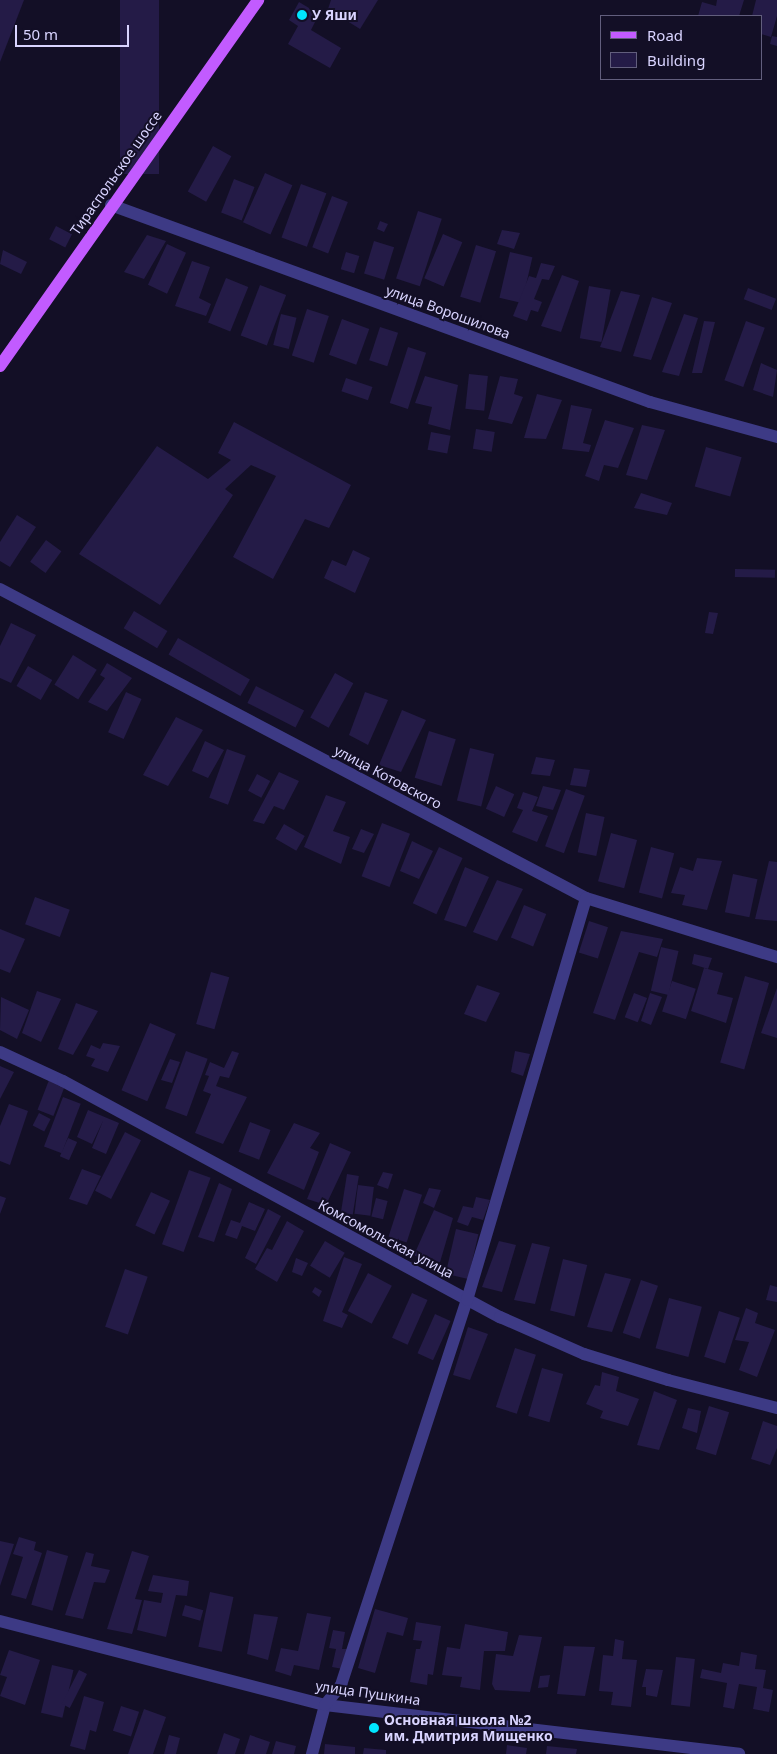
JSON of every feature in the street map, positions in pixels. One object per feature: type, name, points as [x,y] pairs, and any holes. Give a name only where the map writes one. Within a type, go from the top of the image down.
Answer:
[{"type":"main road","name":"Тираспольское шоссе","points":[[0,366],[111,205],[258,0]]},
{"type":"street","name":"улица Ворошилова","points":[[111,205],[650,402],[777,437]]},
{"type":"street","name":"улица Котовского","points":[[0,590],[586,898],[777,957]]},
{"type":"street","points":[[312,1754],[325,1705],[341,1685],[467,1300],[586,898]]},
{"type":"street","name":"Комсомольская улица","points":[[0,1052],[63,1081],[467,1300],[584,1354],[668,1380],[777,1408]]},
{"type":"street","name":"улица Пушкина","points":[[0,1620],[325,1705],[739,1754]]},
{"type":"building","points":[[0,0],[24,0],[0,62]]},
{"type":"building","points":[[120,0],[159,0],[159,174],[120,174]]},
{"type":"building","points":[[331,0],[378,0],[360,29],[328,9]]},
{"type":"building","points":[[717,0],[744,0],[739,15],[698,15],[702,2],[716,6]]},
{"type":"building","points":[[756,0],[777,0],[777,16],[771,37],[762,34],[762,15],[752,15]]},
{"type":"building","points":[[299,2],[319,14],[311,30],[341,48],[330,68],[288,44],[298,26],[289,20]]},
{"type":"building","points":[[772,36],[777,37],[777,46],[770,44]]},
{"type":"building","points":[[213,146],[231,156],[206,202],[188,191]]},
{"type":"building","points":[[265,173],[292,185],[270,235],[243,222]]},
{"type":"building","points":[[234,179],[255,187],[242,220],[221,213]]},
{"type":"building","points":[[301,184],[326,193],[307,247],[282,238]]},
{"type":"building","points":[[332,196],[348,202],[328,253],[312,247]]},
{"type":"building","points":[[418,211],[442,219],[420,286],[396,279]]},
{"type":"building","points":[[380,221],[388,224],[384,232],[377,229]]},
{"type":"building","points":[[56,226],[72,234],[65,248],[49,239]]},
{"type":"building","points":[[502,230],[520,233],[514,249],[497,244]]},
{"type":"building","points":[[443,234],[462,242],[444,286],[424,278]]},
{"type":"building","points":[[147,235],[166,241],[144,279],[124,272]]},
{"type":"building","points":[[374,241],[394,247],[384,280],[364,274]]},
{"type":"building","points":[[167,244],[186,253],[167,294],[148,285]]},
{"type":"building","points":[[476,245],[496,251],[480,303],[460,297]]},
{"type":"building","points":[[3,250],[27,262],[21,274],[0,264]]},
{"type":"building","points":[[346,252],[359,256],[354,273],[341,269]]},
{"type":"building","points":[[510,252],[532,257],[522,303],[499,298]]},
{"type":"building","points":[[192,261],[210,267],[199,298],[211,304],[206,316],[175,306]]},
{"type":"building","points":[[541,263],[555,266],[549,280],[542,279],[534,299],[542,302],[538,312],[531,310],[527,321],[513,316],[529,276],[536,278]]},
{"type":"building","points":[[562,275],[579,281],[561,332],[541,326]]},
{"type":"building","points":[[226,278],[248,287],[230,331],[208,323]]},
{"type":"building","points":[[260,285],[286,295],[267,345],[241,335]]},
{"type":"building","points":[[589,286],[611,290],[601,342],[580,338]]},
{"type":"building","points":[[748,288],[776,299],[772,310],[744,299]]},
{"type":"building","points":[[621,291],[640,295],[621,352],[600,347]]},
{"type":"building","points":[[652,297],[672,303],[651,360],[633,356]]},
{"type":"building","points":[[307,309],[329,316],[314,363],[292,356]]},
{"type":"building","points":[[281,314],[297,318],[289,349],[273,345]]},
{"type":"building","points":[[684,314],[698,318],[679,376],[662,372]]},
{"type":"building","points":[[342,319],[369,329],[356,365],[329,355]]},
{"type":"building","points":[[704,321],[715,322],[702,373],[692,373]]},
{"type":"building","points":[[746,321],[765,328],[743,387],[724,380]]},
{"type":"building","points":[[380,327],[398,333],[387,366],[369,360]]},
{"type":"building","points":[[408,347],[426,353],[408,409],[390,403]]},
{"type":"building","points":[[761,363],[777,370],[773,397],[753,390]]},
{"type":"building","points":[[469,374],[488,376],[484,411],[465,409]]},
{"type":"building","points":[[425,376],[458,385],[450,430],[428,424],[432,407],[415,403]]},
{"type":"building","points":[[500,376],[518,379],[514,394],[523,397],[512,424],[488,419]]},
{"type":"building","points":[[346,378],[372,387],[368,400],[341,391]]},
{"type":"building","points":[[537,394],[562,400],[546,439],[524,438]]},
{"type":"building","points":[[571,405],[592,409],[583,443],[591,445],[589,452],[562,449]]},
{"type":"building","points":[[605,420],[634,428],[618,468],[604,465],[599,481],[585,476]]},
{"type":"building","points":[[234,422],[351,485],[329,528],[305,519],[273,579],[233,557],[276,476],[251,465],[225,489],[233,495],[160,605],[79,554],[157,446],[208,479],[231,460],[218,453]]},
{"type":"building","points":[[642,425],[665,430],[647,480],[626,475]]},
{"type":"building","points":[[476,429],[495,432],[492,452],[473,449]]},
{"type":"building","points":[[431,432],[451,436],[447,453],[428,450]]},
{"type":"building","points":[[706,447],[742,457],[730,497],[695,486]]},
{"type":"building","points":[[641,493],[672,503],[667,515],[634,508]]},
{"type":"building","points":[[17,515],[36,527],[10,567],[0,561],[0,542]]},
{"type":"building","points":[[46,540],[61,551],[46,573],[30,562]]},
{"type":"building","points":[[353,550],[370,558],[355,593],[324,578],[332,560],[346,566]]},
{"type":"building","points":[[735,569],[775,570],[775,578],[735,577]]},
{"type":"building","points":[[134,611],[167,631],[157,648],[124,628]]},
{"type":"building","points":[[709,612],[718,613],[713,634],[705,633]]},
{"type":"building","points":[[11,623],[36,635],[11,683],[0,678],[0,646]]},
{"type":"building","points":[[178,638],[250,680],[240,696],[169,654]]},
{"type":"building","points":[[73,655],[97,670],[78,700],[54,685]]},
{"type":"building","points":[[107,663],[132,678],[107,711],[88,702],[105,678],[100,675]]},
{"type":"building","points":[[28,666],[52,680],[41,700],[16,686]]},
{"type":"building","points":[[335,673],[353,683],[329,728],[310,718]]},
{"type":"building","points":[[256,686],[304,711],[295,727],[247,703]]},
{"type":"building","points":[[126,692],[142,699],[124,739],[108,732]]},
{"type":"building","points":[[365,692],[388,700],[368,745],[349,735]]},
{"type":"building","points":[[402,710],[426,720],[401,772],[379,765]]},
{"type":"building","points":[[176,717],[203,730],[168,786],[143,775]]},
{"type":"building","points":[[429,731],[456,739],[441,786],[415,778]]},
{"type":"building","points":[[205,741],[224,750],[208,778],[192,771]]},
{"type":"building","points":[[470,748],[494,754],[481,806],[457,800]]},
{"type":"building","points":[[227,749],[246,756],[228,805],[209,798]]},
{"type":"building","points":[[536,757],[555,760],[550,776],[531,774]]},
{"type":"building","points":[[574,768],[590,770],[586,787],[570,785]]},
{"type":"building","points":[[279,772],[299,781],[284,810],[274,806],[264,824],[253,821]]},
{"type":"building","points":[[257,774],[270,781],[261,798],[248,791]]},
{"type":"building","points":[[496,786],[514,794],[504,817],[486,809]]},
{"type":"building","points":[[543,786],[561,790],[553,810],[536,806]]},
{"type":"building","points":[[566,789],[585,796],[564,853],[545,846]]},
{"type":"building","points":[[523,792],[538,797],[532,811],[548,816],[537,842],[512,832],[523,810],[517,808]]},
{"type":"building","points":[[326,795],[346,802],[333,831],[350,837],[341,864],[304,847]]},
{"type":"building","points":[[586,813],[605,817],[596,856],[578,852]]},
{"type":"building","points":[[382,823],[410,834],[390,887],[362,876]]},
{"type":"building","points":[[284,824],[305,836],[296,851],[276,839]]},
{"type":"building","points":[[361,829],[374,834],[364,853],[352,849]]},
{"type":"building","points":[[611,833],[637,840],[624,888],[598,881]]},
{"type":"building","points":[[412,841],[433,851],[419,879],[400,871]]},
{"type":"building","points":[[439,847],[463,858],[436,914],[413,903]]},
{"type":"building","points":[[651,847],[674,853],[662,899],[639,892]]},
{"type":"building","points":[[697,858],[722,861],[707,910],[682,905],[685,895],[671,893],[680,867],[693,871]]},
{"type":"building","points":[[769,861],[777,862],[777,921],[755,919]]},
{"type":"building","points":[[465,867],[489,877],[466,927],[444,920]]},
{"type":"building","points":[[733,874],[757,879],[749,917],[725,912]]},
{"type":"building","points":[[497,880],[523,889],[497,941],[473,932]]},
{"type":"building","points":[[35,897],[70,910],[60,937],[25,924]]},
{"type":"building","points":[[524,905],[546,914],[533,946],[511,937]]},
{"type":"building","points":[[589,921],[608,927],[598,959],[579,952]]},
{"type":"building","points":[[0,929],[25,939],[10,973],[0,969]]},
{"type":"building","points":[[621,931],[663,939],[657,957],[639,952],[615,1020],[593,1013]]},
{"type":"building","points":[[661,947],[679,951],[668,995],[651,991]]},
{"type":"building","points":[[694,954],[712,958],[708,969],[692,964]]},
{"type":"building","points":[[704,968],[723,973],[717,994],[733,998],[726,1023],[691,1011]]},
{"type":"building","points":[[211,972],[229,977],[214,1029],[196,1024]]},
{"type":"building","points":[[745,976],[769,983],[744,1069],[720,1063]]},
{"type":"building","points":[[672,981],[696,989],[686,1019],[662,1011]]},
{"type":"building","points":[[477,985],[500,993],[486,1022],[464,1014]]},
{"type":"building","points":[[777,988],[777,1038],[761,1033]]},
{"type":"building","points":[[37,991],[61,999],[41,1042],[22,1033]]},
{"type":"building","points":[[634,993],[647,998],[638,1022],[625,1017]]},
{"type":"building","points":[[650,993],[662,997],[651,1025],[641,1021]]},
{"type":"building","points":[[1,997],[29,1010],[17,1039],[0,1030]]},
{"type":"building","points":[[76,1003],[98,1011],[73,1055],[58,1049]]},
{"type":"building","points":[[150,1023],[176,1034],[147,1101],[121,1090]]},
{"type":"building","points":[[103,1043],[120,1046],[108,1072],[91,1066],[95,1059],[86,1056],[91,1045],[100,1049]]},
{"type":"building","points":[[186,1051],[208,1059],[187,1116],[165,1108]]},
{"type":"building","points":[[232,1051],[239,1053],[229,1078],[220,1076],[216,1086],[247,1097],[223,1144],[195,1133],[211,1094],[203,1091],[209,1076],[205,1075],[210,1062],[224,1068]]},
{"type":"building","points":[[515,1051],[530,1054],[523,1076],[511,1072]]},
{"type":"building","points":[[170,1059],[180,1062],[172,1083],[161,1080]]},
{"type":"building","points":[[0,1066],[14,1072],[0,1099]]},
{"type":"building","points":[[49,1080],[65,1086],[53,1116],[38,1110]]},
{"type":"building","points":[[63,1097],[81,1104],[62,1153],[44,1146]]},
{"type":"building","points":[[9,1104],[28,1111],[10,1165],[0,1161],[0,1126]]},
{"type":"building","points":[[88,1110],[119,1123],[106,1154],[92,1148],[103,1121],[92,1144],[77,1137]]},
{"type":"building","points":[[39,1113],[51,1119],[44,1131],[33,1125]]},
{"type":"building","points":[[250,1122],[271,1130],[259,1160],[239,1152]]},
{"type":"building","points":[[294,1123],[320,1133],[310,1148],[319,1152],[304,1190],[267,1173]]},
{"type":"building","points":[[125,1132],[141,1140],[111,1199],[95,1191]]},
{"type":"building","points":[[68,1138],[77,1142],[69,1160],[60,1156]]},
{"type":"building","points":[[330,1143],[351,1152],[326,1205],[307,1199]]},
{"type":"building","points":[[82,1169],[101,1176],[87,1205],[69,1199]]},
{"type":"building","points":[[189,1170],[211,1178],[184,1252],[162,1244]]},
{"type":"building","points":[[383,1172],[393,1174],[388,1189],[377,1185]]},
{"type":"building","points":[[347,1174],[359,1176],[353,1214],[341,1213]]},
{"type":"building","points":[[219,1183],[232,1189],[214,1242],[198,1237]]},
{"type":"building","points":[[358,1185],[374,1187],[370,1216],[354,1214]]},
{"type":"building","points":[[429,1188],[441,1190],[434,1208],[423,1203]]},
{"type":"building","points":[[404,1189],[422,1195],[407,1242],[389,1237]]},
{"type":"building","points":[[151,1192],[170,1201],[154,1234],[135,1226]]},
{"type":"building","points":[[0,1196],[6,1198],[0,1214]]},
{"type":"building","points":[[476,1197],[490,1200],[483,1220],[472,1217],[468,1226],[457,1222],[463,1206],[473,1208]]},
{"type":"building","points":[[376,1198],[388,1201],[383,1219],[371,1216]]},
{"type":"building","points":[[249,1202],[265,1209],[255,1231],[242,1226],[237,1239],[225,1235],[231,1220],[240,1223]]},
{"type":"building","points":[[268,1209],[281,1216],[256,1264],[245,1258]]},
{"type":"building","points":[[434,1210],[453,1218],[438,1269],[414,1255]]},
{"type":"building","points":[[287,1221],[304,1231],[277,1282],[255,1269],[267,1248],[272,1250]]},
{"type":"building","points":[[456,1229],[478,1234],[468,1279],[446,1274]]},
{"type":"building","points":[[325,1241],[345,1253],[330,1278],[310,1266]]},
{"type":"building","points":[[499,1241],[516,1245],[502,1292],[482,1287]]},
{"type":"building","points":[[532,1243],[550,1247],[535,1304],[514,1300]]},
{"type":"building","points":[[344,1257],[362,1264],[342,1312],[348,1315],[342,1328],[323,1321]]},
{"type":"building","points":[[296,1258],[308,1263],[302,1276],[292,1272]]},
{"type":"building","points":[[563,1259],[587,1265],[574,1316],[550,1310]]},
{"type":"building","points":[[125,1269],[148,1277],[128,1334],[105,1327]]},
{"type":"building","points":[[368,1273],[392,1286],[372,1324],[348,1311]]},
{"type":"building","points":[[605,1273],[631,1279],[612,1332],[587,1327]]},
{"type":"building","points":[[641,1280],[658,1286],[640,1339],[623,1333]]},
{"type":"building","points":[[770,1285],[777,1287],[777,1302],[766,1300]]},
{"type":"building","points":[[315,1287],[322,1291],[319,1297],[312,1292]]},
{"type":"building","points":[[412,1293],[428,1300],[408,1345],[392,1338]]},
{"type":"building","points":[[669,1298],[702,1307],[688,1357],[656,1348]]},
{"type":"building","points":[[746,1308],[758,1313],[755,1323],[775,1330],[757,1377],[739,1370],[749,1342],[735,1340]]},
{"type":"building","points":[[719,1311],[740,1318],[725,1363],[704,1357]]},
{"type":"building","points":[[435,1314],[451,1321],[433,1360],[418,1353]]},
{"type":"building","points":[[468,1327],[488,1334],[470,1380],[453,1375]]},
{"type":"building","points":[[515,1348],[536,1355],[517,1414],[496,1407]]},
{"type":"building","points":[[542,1368],[563,1374],[549,1422],[528,1416]]},
{"type":"building","points":[[602,1372],[619,1377],[616,1391],[639,1399],[628,1426],[600,1418],[603,1411],[586,1404],[595,1385],[600,1386]]},
{"type":"building","points":[[654,1391],[677,1400],[659,1450],[637,1445]]},
{"type":"building","points":[[709,1406],[729,1412],[716,1455],[696,1449]]},
{"type":"building","points":[[688,1408],[701,1411],[697,1433],[682,1428]]},
{"type":"building","points":[[763,1421],[777,1426],[777,1448],[770,1465],[751,1459]]},
{"type":"building","points":[[19,1537],[36,1542],[34,1550],[42,1553],[26,1599],[11,1595],[23,1557],[13,1554]]},
{"type":"building","points":[[0,1541],[14,1544],[0,1586]]},
{"type":"building","points":[[47,1550],[68,1556],[52,1611],[31,1605]]},
{"type":"building","points":[[132,1551],[149,1556],[135,1599],[142,1600],[132,1634],[107,1629]]},
{"type":"building","points":[[86,1552],[94,1554],[91,1566],[110,1570],[105,1583],[94,1582],[83,1619],[65,1615]]},
{"type":"building","points":[[153,1575],[189,1581],[187,1596],[176,1595],[166,1637],[137,1630],[144,1600],[161,1603],[163,1593],[148,1591]]},
{"type":"building","points":[[210,1592],[233,1597],[222,1652],[198,1647]]},
{"type":"building","points":[[185,1605],[203,1610],[200,1621],[182,1616]]},
{"type":"building","points":[[375,1609],[408,1618],[403,1636],[387,1632],[375,1673],[358,1668]]},
{"type":"building","points":[[307,1613],[331,1617],[319,1670],[294,1665],[291,1676],[275,1671],[281,1648],[298,1651]]},
{"type":"building","points":[[254,1614],[278,1617],[268,1660],[247,1654]]},
{"type":"building","points":[[416,1622],[441,1626],[433,1675],[428,1674],[427,1685],[410,1682],[416,1649],[420,1649],[422,1641],[413,1640]]},
{"type":"building","points":[[465,1624],[508,1632],[505,1651],[484,1651],[480,1690],[460,1687],[462,1677],[442,1675],[447,1647],[460,1649]]},
{"type":"building","points":[[333,1630],[345,1632],[342,1649],[348,1649],[343,1669],[332,1667],[336,1649],[329,1648]]},
{"type":"building","points":[[519,1635],[542,1637],[530,1692],[495,1690],[492,1684],[496,1654],[513,1656]]},
{"type":"building","points":[[615,1639],[624,1641],[622,1659],[637,1660],[631,1707],[611,1705],[613,1692],[599,1691],[603,1655],[613,1656]]},
{"type":"building","points":[[564,1646],[595,1647],[585,1696],[557,1694]]},
{"type":"building","points":[[9,1650],[40,1660],[25,1705],[0,1696],[7,1677],[0,1675]]},
{"type":"building","points":[[741,1652],[757,1655],[755,1669],[766,1670],[763,1688],[773,1690],[769,1712],[753,1709],[757,1687],[739,1684],[734,1709],[723,1707],[727,1683],[700,1678],[702,1669],[721,1673],[723,1663],[739,1666]]},
{"type":"building","points":[[676,1657],[695,1659],[690,1707],[671,1705]]},
{"type":"building","points":[[52,1665],[73,1670],[62,1718],[41,1713]]},
{"type":"building","points":[[646,1669],[663,1670],[657,1697],[646,1695],[646,1687],[642,1687]]},
{"type":"building","points":[[79,1670],[87,1674],[70,1708],[62,1704]]},
{"type":"building","points":[[550,1675],[548,1687],[538,1688],[540,1676]]},
{"type":"building","points":[[84,1696],[104,1702],[96,1732],[90,1730],[85,1750],[70,1746]]},
{"type":"building","points":[[121,1706],[139,1712],[131,1737],[113,1731]]},
{"type":"building","points":[[144,1709],[166,1717],[153,1754],[128,1754]]},
{"type":"building","points":[[224,1733],[240,1739],[235,1754],[217,1754]]},
{"type":"building","points":[[169,1735],[180,1738],[176,1754],[164,1754]]},
{"type":"building","points":[[250,1735],[270,1742],[266,1754],[244,1754]]},
{"type":"building","points":[[276,1741],[296,1746],[294,1754],[272,1754]]},
{"type":"building","points":[[325,1744],[355,1747],[355,1754],[324,1754]]},
{"type":"building","points":[[507,1745],[527,1748],[526,1754],[506,1754]]},
{"type":"building","points":[[547,1746],[577,1749],[576,1754],[546,1754]]},
{"type":"building","points":[[364,1748],[386,1750],[386,1754],[363,1754]]},
{"type":"place","name":"У Яши","points":[[302,15]]},
{"type":"place","name":"Основная школа №2 им. Дмитрия Мищенко","points":[[374,1728]]}]
